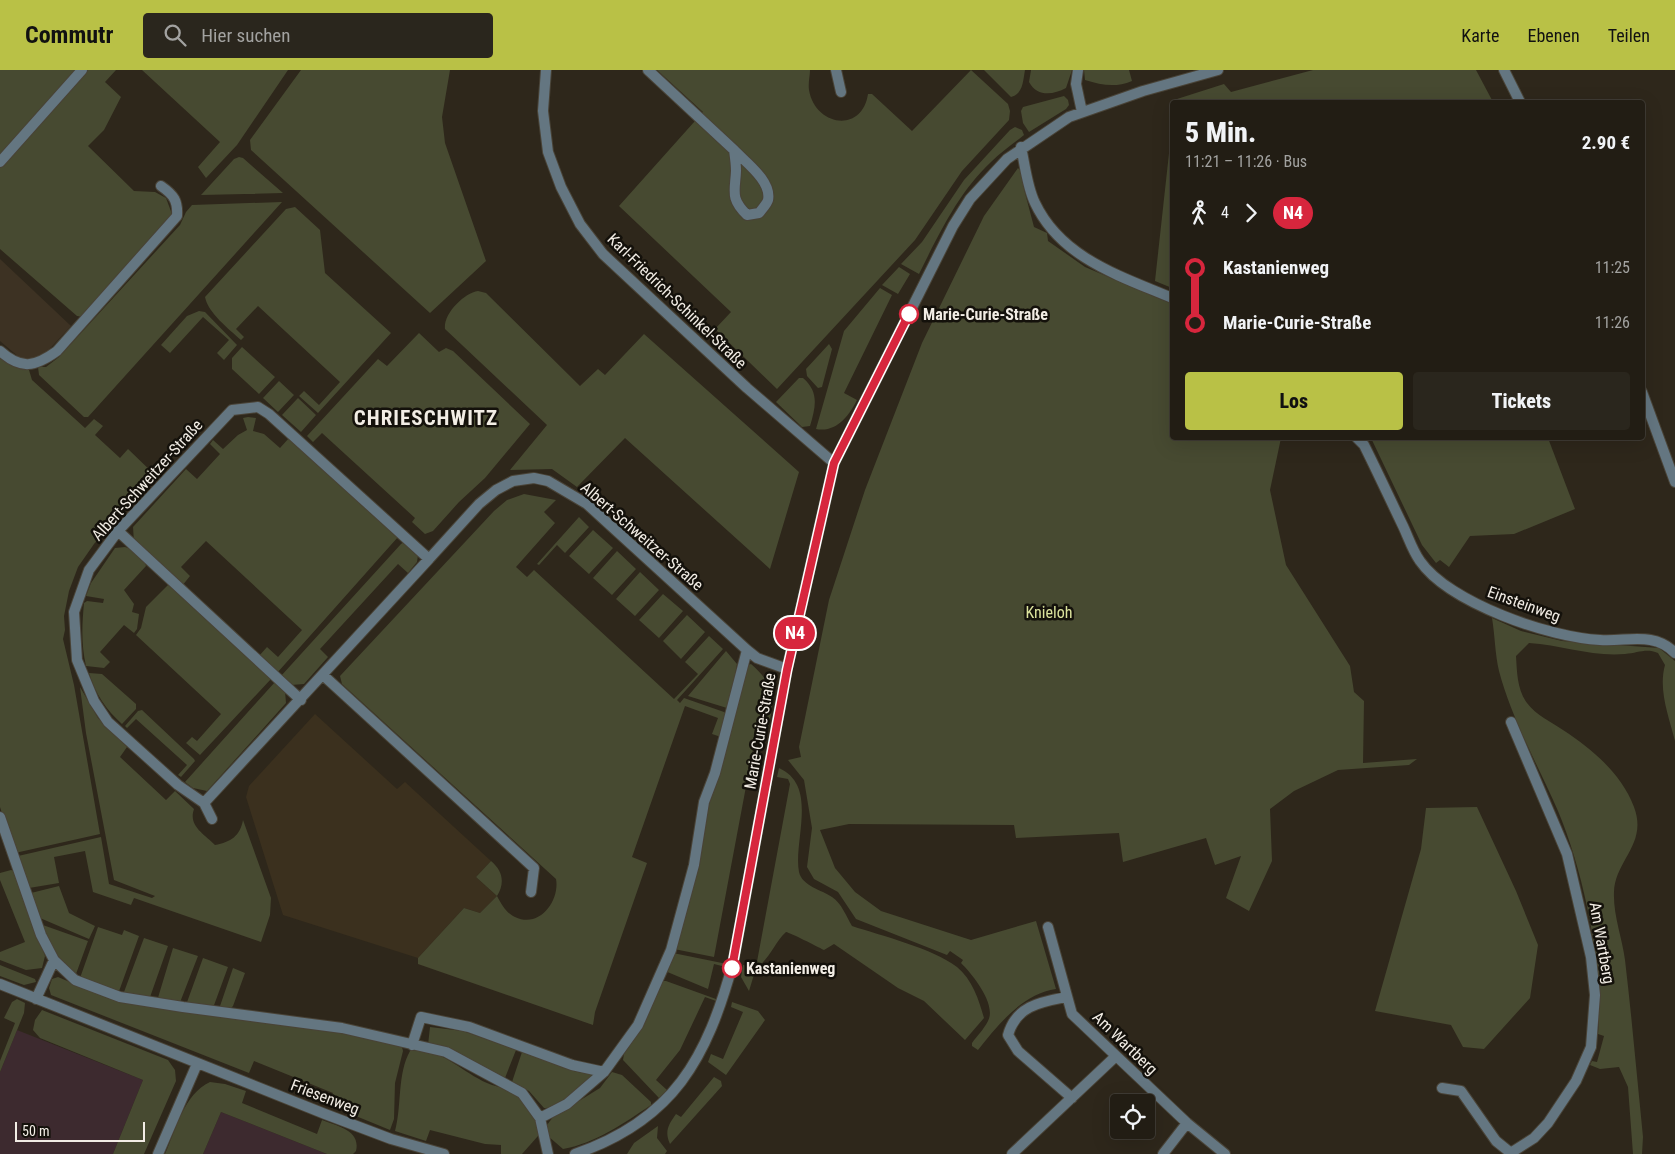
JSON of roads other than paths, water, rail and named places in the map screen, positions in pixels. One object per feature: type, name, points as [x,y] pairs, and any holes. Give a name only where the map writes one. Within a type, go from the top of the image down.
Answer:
[{"type":"street","points":[[0,162],[82,70]]},
{"type":"street","name":"Karl-Friedrich-Schinkel-Straße","points":[[546,70],[543,111],[548,152],[561,187],[580,224],[603,254],[747,388],[834,463]]},
{"type":"street","points":[[648,70],[734,150],[761,179],[768,192],[768,202],[759,213],[747,215],[737,206],[733,190],[736,170],[734,150]]},
{"type":"street","points":[[836,70],[841,92]]},
{"type":"street","points":[[1078,70],[1076,84],[1082,112]]},
{"type":"street","name":"Marie-Curie-Straße","points":[[575,1154],[600,1150],[659,1107],[682,1082],[695,1063],[713,1028],[723,1003],[733,964],[787,670],[834,463],[953,226],[970,199],[989,177],[1021,148],[1069,117],[1143,91],[1218,70]]},
{"type":"street","points":[[1504,70],[1519,100]]},
{"type":"street","points":[[1021,148],[1034,201],[1051,229],[1074,251],[1099,267],[1170,297]]},
{"type":"street","points":[[0,351],[8,358],[22,364],[33,365],[44,361],[57,351],[177,216],[178,204],[161,186]]},
{"type":"street","points":[[1645,400],[1675,482]]},
{"type":"street","name":"Albert-Schweitzer-Straße","points":[[212,819],[204,804],[178,785],[108,722],[94,701],[81,673],[75,641],[74,612],[88,570],[118,531],[232,410],[258,407],[269,414],[429,559]]},
{"type":"street","name":"Einsteinweg","points":[[1359,440],[1364,445],[1420,561],[1437,580],[1489,610],[1544,631],[1600,640],[1640,638],[1666,644],[1675,653]]},
{"type":"street","name":"Albert-Schweitzer-Straße","points":[[204,804],[479,504],[496,490],[513,481],[534,478],[548,481],[587,504],[747,650],[757,658],[787,670]]},
{"type":"street","points":[[118,531],[301,700]]},
{"type":"street","points":[[540,1118],[567,1104],[604,1072],[638,1026],[671,950],[694,865],[704,802],[715,773],[747,650]]},
{"type":"street","points":[[323,675],[534,868],[531,892]]},
{"type":"street","name":"Am Wartberg","points":[[1442,1088],[1461,1091],[1496,1141],[1510,1154],[1534,1138],[1548,1123],[1576,1081],[1591,1047],[1595,995],[1591,957],[1568,854],[1511,722]]},
{"type":"street","points":[[0,817],[41,935],[54,960],[76,980],[120,997],[183,1008],[342,1028],[446,1052],[522,1093],[540,1118],[548,1154]]},
{"type":"street","name":"Am Wartberg","points":[[1048,927],[1072,1014],[1187,1123],[1225,1154]]},
{"type":"street","points":[[36,999],[54,960]]},
{"type":"street","name":"Friesenweg","points":[[0,984],[197,1064],[391,1139],[444,1154]]},
{"type":"street","points":[[1066,997],[1034,1003],[1025,1008],[1015,1018],[1008,1035],[1018,1051],[1072,1098]]},
{"type":"street","points":[[412,1045],[421,1017],[469,1027],[572,1065],[604,1072]]},
{"type":"street","points":[[1012,1154],[1116,1056]]},
{"type":"street","points":[[158,1154],[197,1064]]},
{"type":"street","points":[[1163,1154],[1187,1123]]},
{"type":"place","name":"Marie-Curie-Straße","points":[[909,314]]},
{"type":"place","name":"Kastanienweg","points":[[732,968]]},
{"type":"district","name":"CHRIESCHWITZ","points":[[426,418]]},
{"type":"park label","name":"Knieloh","points":[[1049,612]]}]
